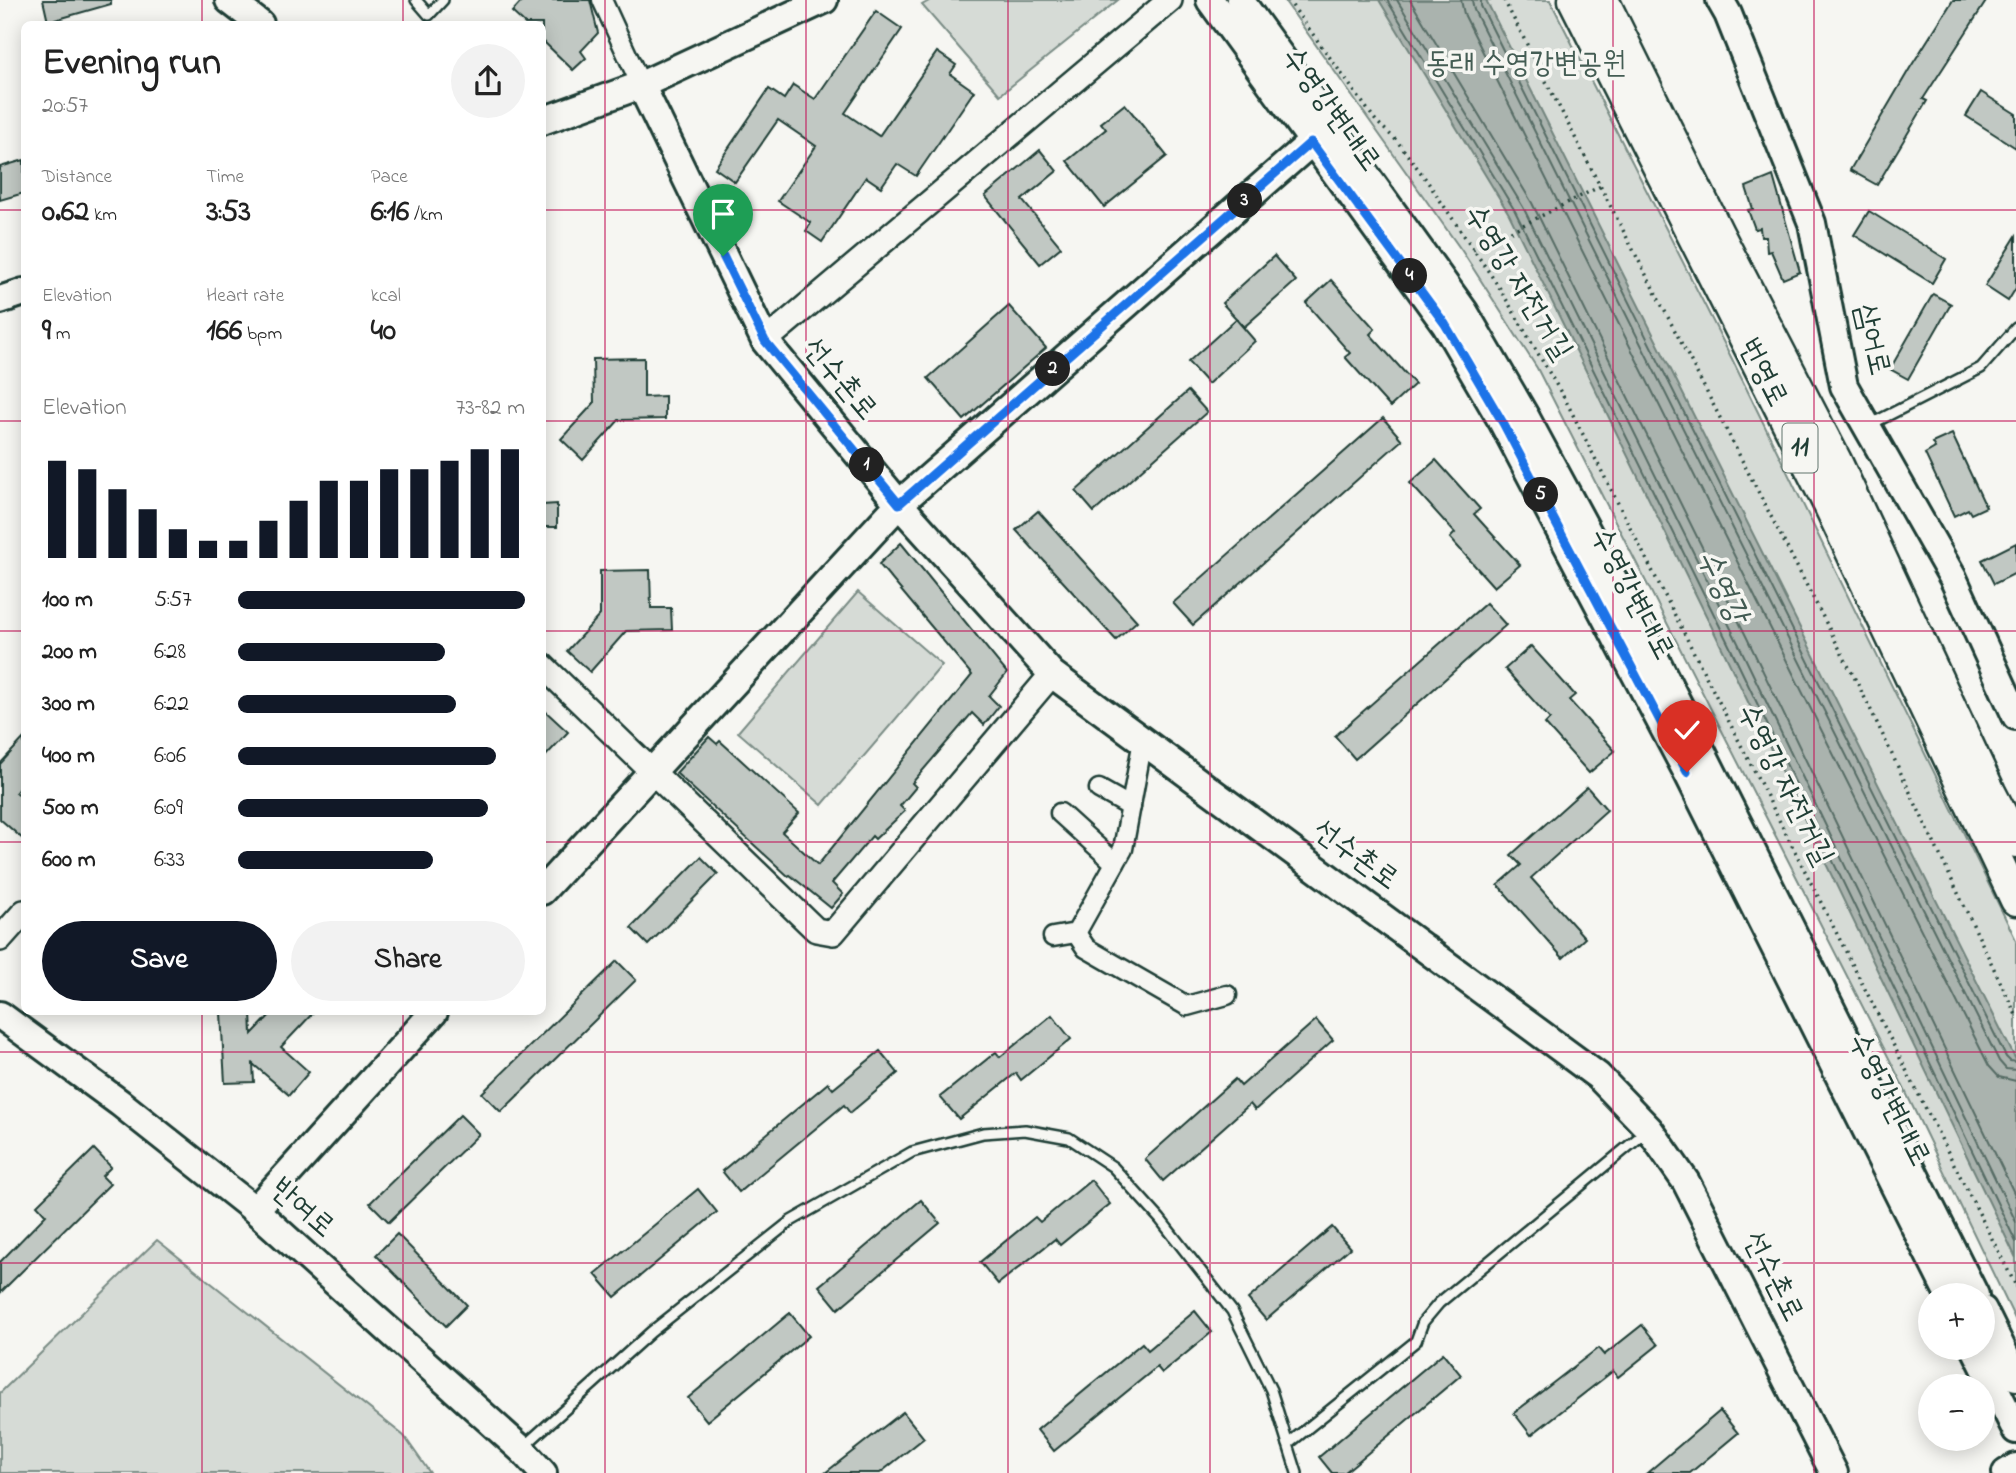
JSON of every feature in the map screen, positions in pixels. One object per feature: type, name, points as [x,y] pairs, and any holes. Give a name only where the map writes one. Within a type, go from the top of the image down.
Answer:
[{"type":"highway","name":"번영로","points":[[1574,0],[1830,507],[2016,900]]},
{"type":"highway","name":"번영로","points":[[1603,0],[1718,233],[1836,461],[1990,792],[2016,842]]},
{"type":"main road","points":[[229,0],[256,21]]},
{"type":"main road","points":[[546,120],[641,85],[824,0]]},
{"type":"main road","name":"수영강변대로","points":[[1210,0],[1464,311],[1525,416],[1647,642],[1969,1283]]},
{"type":"main road","name":"수영강변대로","points":[[1240,0],[1321,134],[1445,324],[1503,423],[1687,772],[1943,1283]]},
{"type":"main road","name":"삼어로","points":[[1720,0],[1812,223],[1844,386],[1953,578],[2016,716]]},
{"type":"main road","name":"선수촌로","points":[[641,85],[765,341],[899,504],[1052,674],[1598,1076],[1649,1129],[1686,1182],[1834,1473]]},
{"type":"main road","points":[[546,887],[899,504],[1321,134]]},
{"type":"main road","points":[[0,300],[21,293]]},
{"type":"main road","name":"반여로","points":[[0,1015],[120,1103],[255,1210],[521,1449],[543,1473]]},
{"type":"main road","points":[[255,1210],[431,1015]]},
{"type":"main road","points":[[1995,1334],[2016,1377]]},
{"type":"main road","points":[[1981,1360],[2016,1430]]},
{"type":"main road","points":[[2006,1473],[2016,1467]]},
{"type":"street","points":[[602,0],[641,85]]},
{"type":"street","name":"선수촌로","points":[[765,341],[1170,0]]},
{"type":"street","points":[[546,669],[816,930],[833,933],[1052,674]]},
{"type":"street","points":[[1076,933],[1123,849],[1143,740]]},
{"type":"street","points":[[1099,789],[1131,807]]},
{"type":"street","points":[[1060,813],[1115,863]]},
{"type":"street","points":[[0,939],[21,915]]},
{"type":"street","points":[[1053,937],[1076,933]]},
{"type":"street","points":[[1076,933],[1086,948],[1188,1006],[1227,995]]},
{"type":"lane","points":[[416,0],[429,15],[443,0]]},
{"type":"lane","points":[[1867,426],[1981,368],[2016,328]]},
{"type":"lane","points":[[1288,1444],[1416,1341],[1423,1322],[1439,1303],[1649,1129]]},
{"type":"lane","points":[[521,1449],[651,1332],[791,1221],[912,1152],[983,1133],[1025,1130],[1069,1138],[1113,1167],[1160,1219],[1231,1311],[1271,1390],[1297,1473]]},
{"type":"path","name":"수영강 자전거길","points":[[1288,0],[1376,121],[1397,141],[1474,250],[1499,287],[1567,403],[2016,1286]]},
{"type":"path","points":[[1504,0],[1868,704],[2016,1015]]},
{"type":"path","points":[[1474,250],[1601,186]]},
{"type":"green space","points":[[931,0],[1118,0],[1000,95],[922,5]]},
{"type":"green space","name":"동래 수영강변공원","points":[[1284,0],[1550,0],[1732,359],[2016,940],[2016,1321],[1898,1076],[1537,368],[1462,251]]},
{"type":"green space","points":[[858,592],[942,665],[822,805],[738,732]]},
{"type":"green space","points":[[157,1240],[404,1436],[430,1473],[0,1473],[0,1393]]},
{"type":"water","name":"수영강","points":[[1379,0],[1486,0],[2016,1060],[2016,1258],[1509,214]]},
{"type":"building","points":[[43,0],[111,0],[111,4],[48,21]]},
{"type":"building","points":[[523,0],[590,0],[598,33],[581,51],[586,58],[573,70],[546,44],[546,21],[522,21],[512,12]]},
{"type":"building","points":[[1953,0],[1987,0],[1923,99],[1927,101],[1877,185],[1850,170]]},
{"type":"building","points":[[876,11],[902,29],[845,113],[879,136],[937,52],[956,65],[950,74],[974,91],[916,176],[897,164],[881,187],[866,177],[822,242],[806,231],[811,223],[778,201],[816,146],[778,120],[735,182],[715,168],[769,89],[784,99],[793,85],[815,99]]},
{"type":"building","points":[[1981,92],[2016,114],[2016,148],[1966,116]]},
{"type":"building","points":[[1125,104],[1167,156],[1104,207],[1067,161],[1106,129],[1101,123]]},
{"type":"building","points":[[1040,150],[1057,171],[1022,200],[1061,247],[1040,264],[985,196]]},
{"type":"building","points":[[21,161],[21,194],[0,200],[0,167]]},
{"type":"building","points":[[1773,176],[1800,272],[1783,279],[1771,251],[1767,252],[1766,237],[1761,237],[1760,228],[1755,229],[1748,210],[1753,209],[1746,187]]},
{"type":"building","points":[[1869,211],[1946,259],[1932,283],[1854,235]]},
{"type":"building","points":[[2016,236],[2016,288],[2008,301],[1985,286]]},
{"type":"building","points":[[1274,256],[1296,281],[1244,327],[1222,303]]},
{"type":"building","points":[[1331,280],[1375,329],[1370,334],[1415,384],[1390,407],[1345,357],[1350,353],[1306,303]]},
{"type":"building","points":[[1933,294],[1951,304],[1908,379],[1890,369]]},
{"type":"building","points":[[1009,306],[1046,348],[964,420],[928,378]]},
{"type":"building","points":[[1236,319],[1255,341],[1208,384],[1188,362]]},
{"type":"building","points":[[644,358],[644,397],[665,396],[665,419],[619,420],[583,460],[561,439],[594,403],[593,359]]},
{"type":"building","points":[[1188,391],[1207,412],[1094,512],[1076,491]]},
{"type":"building","points":[[1383,418],[1402,440],[1193,625],[1173,603]]},
{"type":"building","points":[[1952,434],[1986,507],[1971,514],[1968,509],[1954,516],[1925,454],[1935,448],[1932,443]]},
{"type":"building","points":[[1436,460],[1480,509],[1474,514],[1520,565],[1494,587],[1450,538],[1455,533],[1410,483]]},
{"type":"building","points":[[557,504],[557,527],[546,527],[546,505]]},
{"type":"building","points":[[1038,511],[1137,621],[1116,640],[1016,530]]},
{"type":"building","points":[[901,543],[1007,673],[989,696],[999,706],[984,725],[972,713],[912,783],[916,787],[900,806],[905,811],[875,839],[872,836],[832,883],[843,894],[831,908],[788,876],[676,773],[709,737],[717,744],[720,741],[799,813],[782,832],[818,865],[972,675],[879,564]]},
{"type":"building","points":[[2016,543],[2016,573],[1994,584],[1982,560]]},
{"type":"building","points":[[650,570],[651,608],[671,608],[672,630],[626,631],[590,672],[567,651],[600,615],[600,571]]},
{"type":"building","points":[[1486,603],[1506,625],[1355,759],[1335,736]]},
{"type":"building","points":[[1531,646],[1575,695],[1569,700],[1615,751],[1589,773],[1545,724],[1550,719],[1505,669]]},
{"type":"building","points":[[546,712],[568,732],[546,756]]},
{"type":"building","points":[[21,741],[21,786],[16,792],[21,796],[21,837],[0,819],[0,764]]},
{"type":"building","points":[[1587,787],[1607,810],[1531,878],[1585,938],[1563,958],[1498,885],[1521,865],[1511,855]]},
{"type":"building","points":[[701,857],[718,874],[648,945],[631,928]]},
{"type":"building","points":[[617,961],[636,980],[501,1112],[482,1093]]},
{"type":"building","points":[[221,1015],[251,1015],[252,1034],[270,1015],[311,1015],[281,1047],[309,1072],[289,1095],[253,1064],[254,1082],[225,1083]]},
{"type":"building","points":[[1052,1015],[1071,1039],[1021,1080],[1016,1073],[959,1119],[940,1097],[996,1052],[1000,1057]]},
{"type":"building","points":[[1316,1020],[1333,1040],[1255,1110],[1250,1104],[1163,1181],[1145,1159],[1235,1079],[1241,1086]]},
{"type":"building","points":[[880,1051],[898,1073],[850,1113],[844,1105],[739,1192],[722,1171],[828,1083],[833,1089]]},
{"type":"building","points":[[460,1115],[479,1134],[389,1222],[370,1203]]},
{"type":"building","points":[[94,1149],[111,1167],[102,1176],[110,1184],[0,1293],[0,1262],[46,1215],[37,1205]]},
{"type":"building","points":[[1091,1180],[1110,1204],[1060,1245],[1055,1239],[998,1284],[980,1262],[1035,1217],[1040,1222]]},
{"type":"building","points":[[698,1189],[717,1212],[615,1297],[595,1274]]},
{"type":"building","points":[[921,1200],[940,1223],[838,1309],[819,1286]]},
{"type":"building","points":[[1332,1227],[1350,1248],[1266,1320],[1248,1299]]},
{"type":"building","points":[[397,1234],[467,1305],[446,1326],[376,1255]]},
{"type":"building","points":[[1195,1311],[1212,1332],[1162,1373],[1157,1367],[1054,1451],[1037,1430],[1142,1343],[1148,1350]]},
{"type":"building","points":[[790,1313],[809,1336],[707,1421],[688,1398]]},
{"type":"building","points":[[1642,1325],[1658,1345],[1618,1377],[1613,1371],[1531,1435],[1514,1413],[1598,1348],[1604,1355]]},
{"type":"building","points":[[1443,1353],[1461,1375],[1344,1473],[1332,1473],[1319,1457]]},
{"type":"building","points":[[1720,1411],[1738,1433],[1690,1473],[1647,1473]]},
{"type":"building","points":[[903,1412],[924,1438],[880,1473],[825,1473]]},
{"type":"route","points":[[723,256],[765,341],[899,504],[1311,142],[1445,324],[1503,423],[1687,772]]}]
